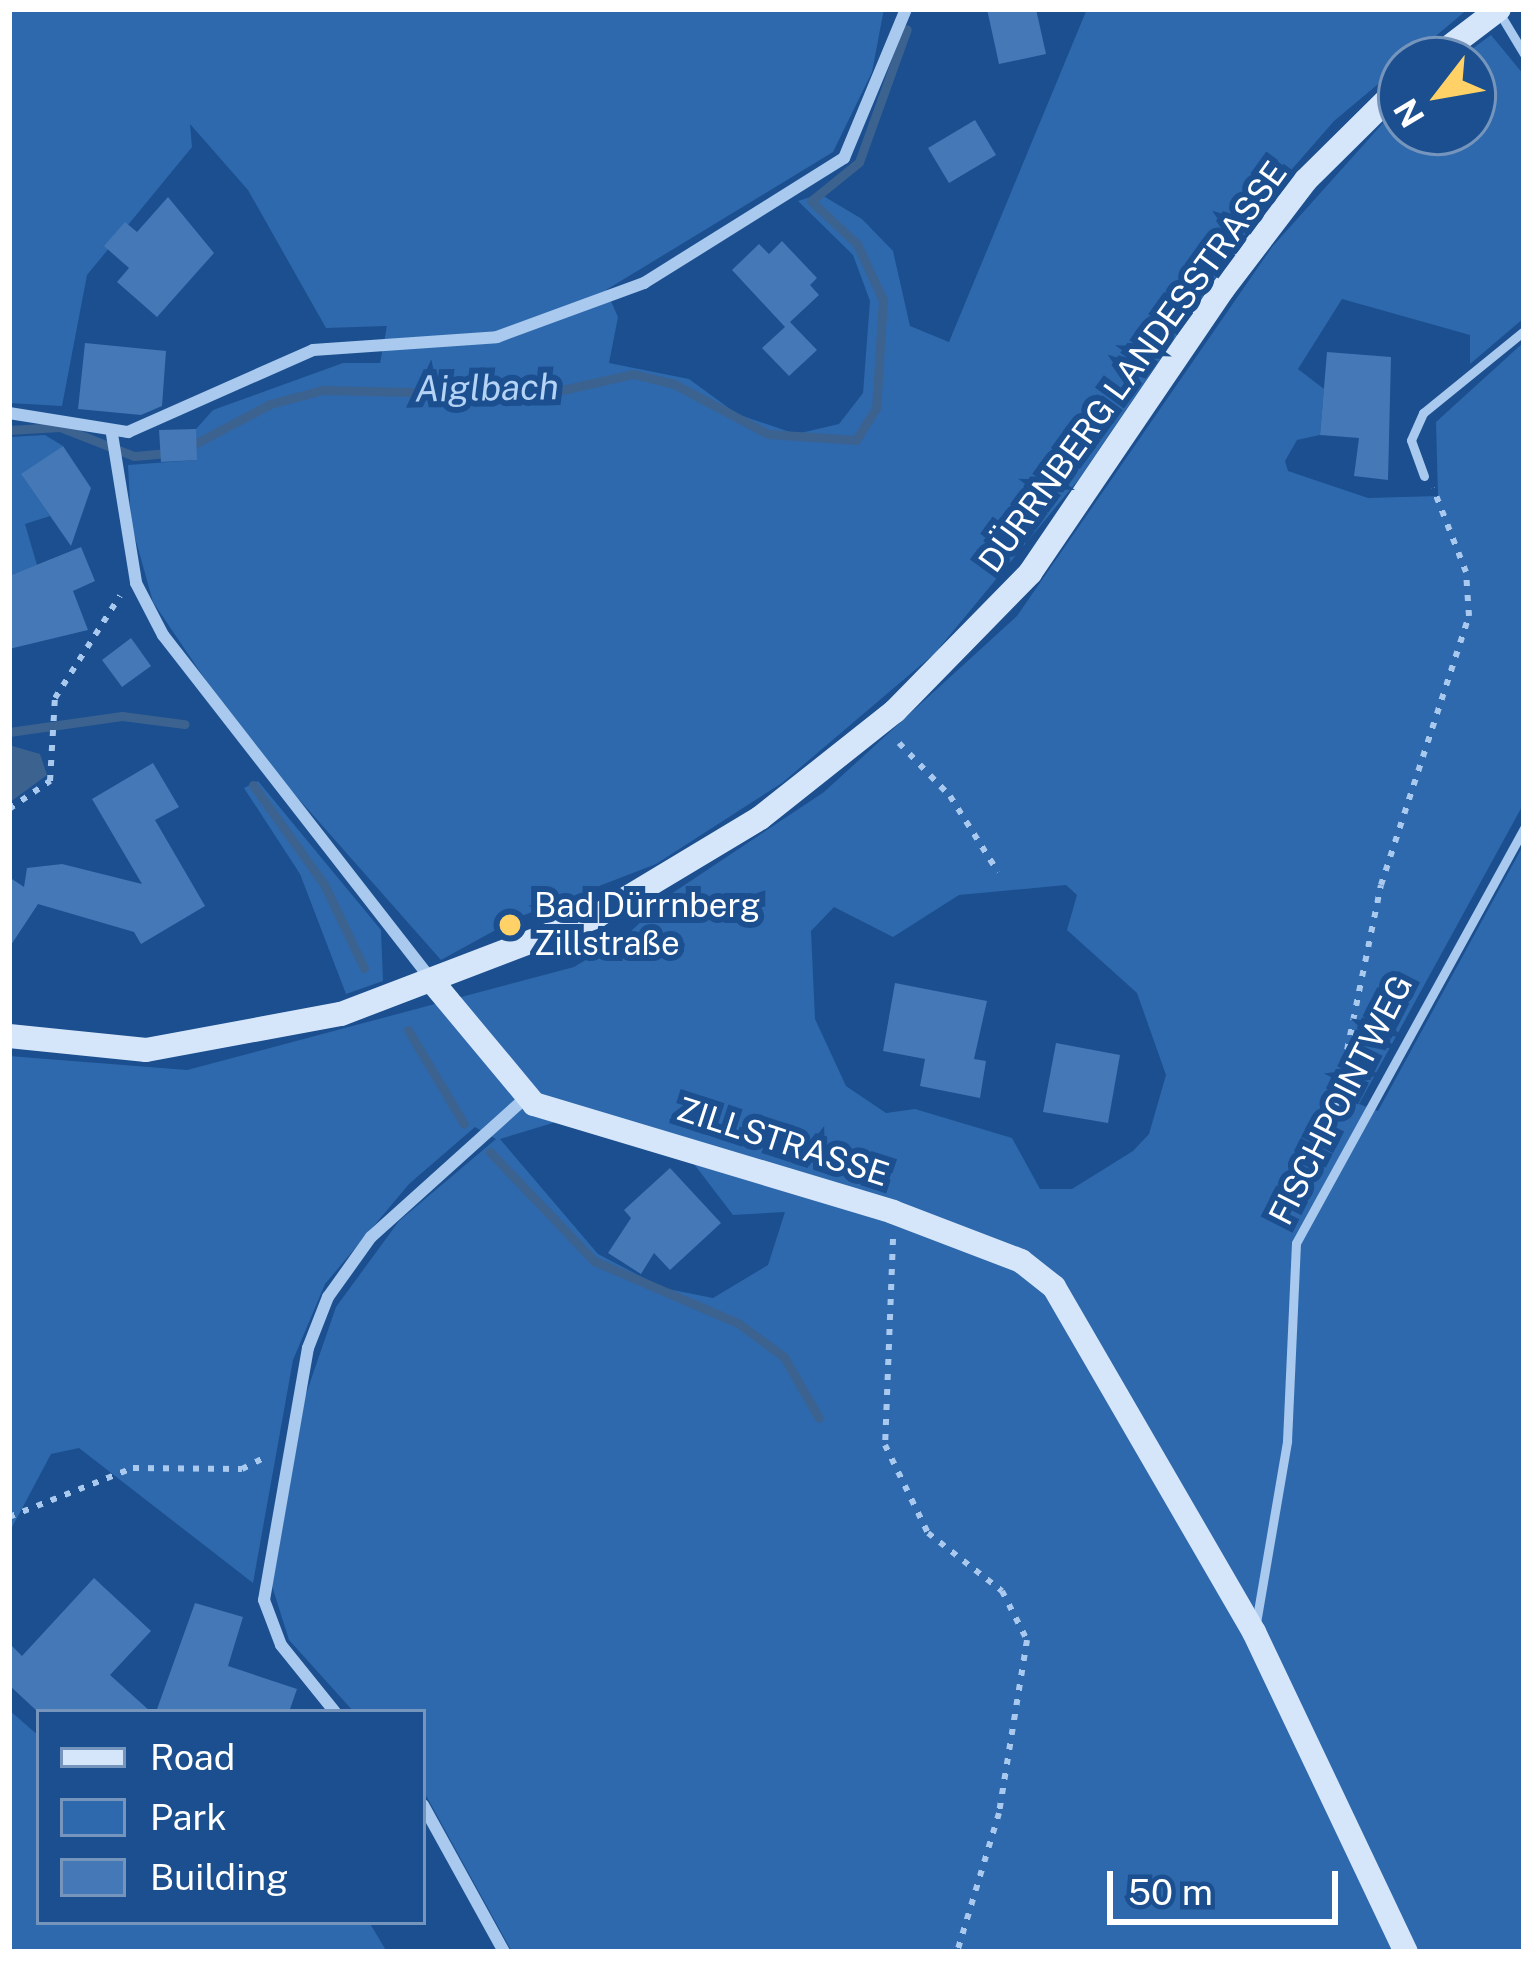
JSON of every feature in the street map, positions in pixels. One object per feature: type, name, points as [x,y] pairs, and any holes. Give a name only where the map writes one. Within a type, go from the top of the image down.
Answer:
[{"type":"main road","points":[[1463,36],[1498,9]]},
{"type":"main road","name":"DÜRRNBERG LANDESSTRASSE","points":[[9,1036],[164,1048],[435,985],[686,866],[879,724],[1030,573],[1223,289],[1306,180],[1377,110]]},
{"type":"main road","points":[[435,985],[524,1099]]},
{"type":"main road","name":"ZILLSTRASSE","points":[[524,1099],[893,1212],[1021,1262],[1054,1287],[1254,1632],[1406,1952]]},
{"type":"street","points":[[9,412],[53,412],[113,435],[314,350],[497,337],[658,275],[844,158],[904,10]]},
{"type":"street","points":[[113,435],[136,583],[163,635],[435,985]]},
{"type":"street","points":[[333,1709],[281,1645],[264,1600],[288,1439],[317,1322],[347,1267],[524,1099]]},
{"type":"street","points":[[426,1810],[504,1952]]},
{"type":"lane","points":[[1498,9],[1524,54]]},
{"type":"lane","points":[[1424,476],[1411,450],[1424,413],[1524,331]]},
{"type":"lane","name":"FISCHPOINTWEG","points":[[1254,1632],[1287,1441],[1296,1243],[1524,828]]},
{"type":"path","points":[[1324,1159],[1382,884],[1469,616],[1453,529],[1424,476]]},
{"type":"path","points":[[9,808],[50,781],[53,716],[64,682],[131,585]]},
{"type":"path","points":[[879,724],[950,796],[998,872]]},
{"type":"path","points":[[893,1212],[885,1445],[928,1533],[1002,1591],[1027,1640],[999,1814],[957,1952]]},
{"type":"path","points":[[9,1517],[133,1468],[242,1469],[288,1439]]},
{"type":"green space","points":[[9,9],[884,9],[872,72],[833,152],[606,290],[618,317],[609,363],[689,379],[737,414],[796,434],[839,424],[863,393],[870,301],[853,255],[798,201],[820,194],[862,219],[893,251],[910,326],[949,342],[1087,9],[1468,9],[1436,36],[1377,36],[1377,85],[1334,121],[1279,184],[1079,479],[935,653],[782,783],[656,864],[519,917],[441,960],[244,737],[153,602],[131,523],[128,465],[196,460],[196,429],[213,410],[343,363],[380,363],[387,326],[326,328],[248,190],[190,124],[192,147],[87,275],[62,406],[9,403]]},
{"type":"green space","points":[[1497,42],[1524,75],[1524,318],[1470,364],[1470,335],[1342,299],[1298,369],[1324,389],[1320,435],[1297,440],[1285,461],[1288,471],[1368,498],[1438,496],[1436,422],[1524,342],[1524,803],[1359,1104],[1378,1111],[1524,844],[1524,1952],[512,1952],[426,1795],[426,1709],[351,1709],[289,1640],[272,1586],[305,1397],[336,1307],[399,1221],[496,1139],[475,1127],[409,1184],[325,1284],[293,1360],[253,1583],[79,1448],[51,1454],[9,1533],[9,1056],[187,1070],[574,967],[627,935],[668,896],[824,792],[1017,616],[1272,247],[1377,130],[1377,156],[1497,156]],"holes":[[[1066,885],[1077,895],[1067,930],[1137,993],[1166,1075],[1149,1134],[1133,1151],[1072,1189],[1040,1189],[1012,1138],[915,1109],[886,1113],[846,1086],[815,1019],[811,931],[834,907],[893,937],[959,895]],[[556,1122],[694,1164],[733,1215],[785,1212],[768,1265],[713,1298],[663,1288],[598,1254],[500,1139]]]},
{"type":"green space","points":[[45,435],[63,446],[22,475],[50,516],[25,524],[37,565],[9,576],[9,437]]},
{"type":"green space","points":[[258,781],[381,930],[383,981],[346,994],[300,874],[244,788]]},
{"type":"green space","points":[[9,1710],[36,1733],[36,1925],[371,1925],[387,1952],[9,1952]]},
{"type":"shaded area","points":[[9,745],[40,754],[47,775],[9,803]]},
{"type":"building","points":[[987,9],[1036,9],[1046,54],[999,64]]},
{"type":"building","points":[[975,120],[996,155],[949,183],[928,148]]},
{"type":"building","points":[[168,197],[214,253],[157,317],[117,282],[129,268],[104,246],[125,222],[137,232]]},
{"type":"building","points":[[782,241],[817,278],[810,285],[819,295],[790,322],[817,350],[789,376],[762,348],[785,327],[732,270],[759,244],[769,254]]},
{"type":"building","points":[[85,343],[166,351],[162,406],[141,415],[78,409]]},
{"type":"building","points":[[1327,352],[1391,357],[1388,480],[1354,476],[1359,438],[1320,435]]},
{"type":"building","points":[[196,429],[197,460],[161,462],[159,430]]},
{"type":"building","points":[[63,446],[91,488],[71,546],[21,474]]},
{"type":"building","points":[[81,547],[95,581],[73,591],[88,630],[9,649],[9,576]]},
{"type":"building","points":[[131,638],[151,666],[122,687],[102,660]]},
{"type":"building","points":[[153,763],[179,807],[155,820],[205,906],[141,944],[134,932],[38,904],[9,948],[9,877],[24,887],[27,868],[62,864],[142,884],[92,799]]},
{"type":"building","points":[[895,983],[987,1001],[974,1059],[986,1061],[980,1098],[920,1086],[925,1059],[883,1051]]},
{"type":"building","points":[[1056,1043],[1120,1055],[1108,1123],[1043,1112]]},
{"type":"building","points":[[670,1168],[721,1223],[670,1270],[654,1253],[641,1274],[608,1253],[631,1218],[624,1210]]},
{"type":"building","points":[[94,1578],[151,1631],[110,1675],[148,1709],[36,1710],[9,1685],[9,1643],[22,1656]]},
{"type":"building","points":[[195,1603],[243,1617],[228,1666],[297,1689],[290,1709],[157,1709]]},
{"type":"waterway","name":"Aiglbach","points":[[187,448],[270,404],[323,390],[540,395],[633,374],[674,384],[768,434],[856,440],[876,408],[883,300],[857,244],[811,201],[859,162],[907,29]]},
{"type":"waterway","name":"Aiglbach","points":[[9,430],[60,427],[134,456],[171,453]]},
{"type":"waterway","points":[[9,732],[122,716],[184,724]]},
{"type":"waterway","points":[[253,785],[324,884],[364,968]]},
{"type":"waterway","points":[[408,1030],[464,1124]]},
{"type":"waterway","points":[[490,1152],[594,1261],[738,1323],[784,1357],[819,1418]]},
{"type":"place","name":"Bad Dürrnberg Zillstraße","points":[[510,925]]}]
